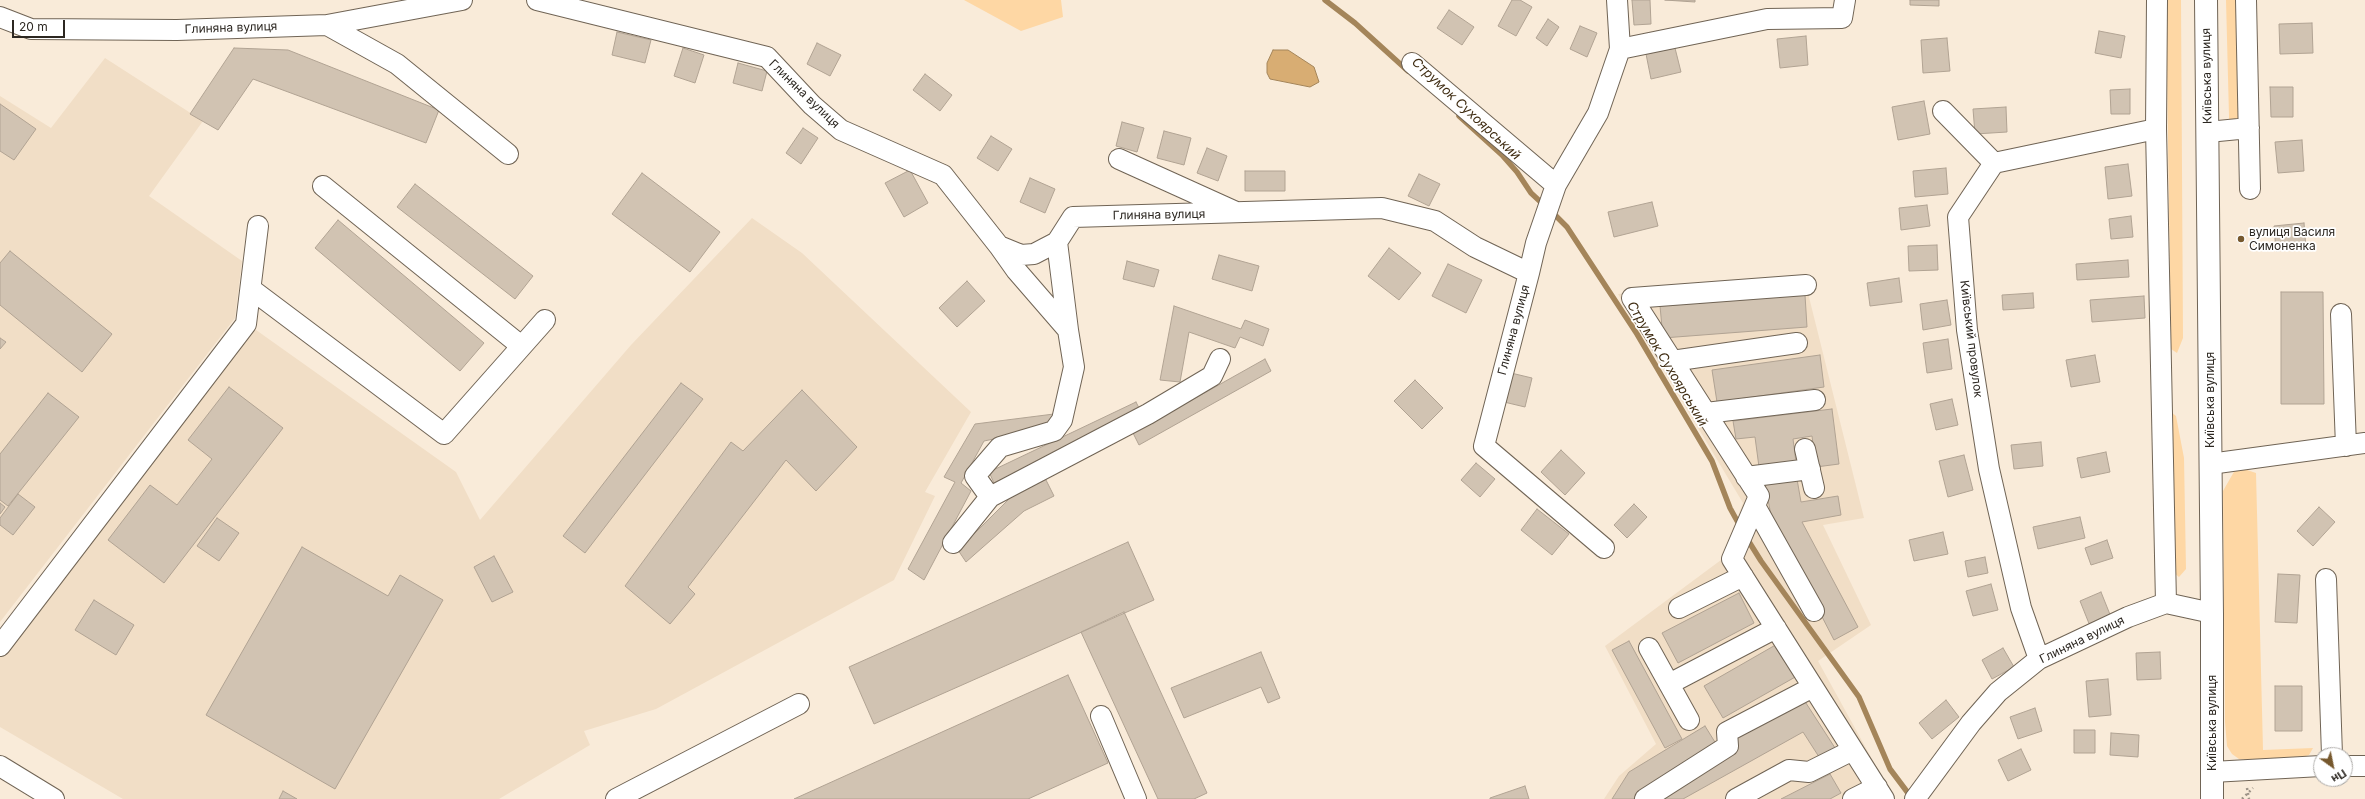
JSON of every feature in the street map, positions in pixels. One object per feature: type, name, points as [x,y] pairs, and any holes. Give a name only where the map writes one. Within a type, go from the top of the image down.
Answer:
[{"type":"main road","name":"Київська вулиця","points":[[2206,0],[2212,613],[2212,799]]},
{"type":"street","name":"Глиняна вулиця","points":[[0,18],[31,29],[177,30],[327,25],[462,0]]},
{"type":"street","name":"Глиняна вулиця","points":[[537,0],[767,57],[812,105],[841,130],[943,175],[999,246],[1021,255],[1034,254],[1056,242],[1073,217],[1382,208],[1435,221],[1475,247],[1529,273],[1484,446],[1604,548]]},
{"type":"street","points":[[1529,273],[1543,223],[1554,192],[1598,114],[1620,49],[1617,0]]},
{"type":"street","points":[[1620,49],[1767,19],[1842,18],[1845,0]]},
{"type":"street","points":[[2158,0],[2156,129],[2166,603],[2212,613]]},
{"type":"street","points":[[2246,0],[2250,189]]},
{"type":"street","points":[[327,25],[398,64],[508,154]]},
{"type":"street","points":[[1412,63],[1554,192]]},
{"type":"street","points":[[1943,111],[1994,163],[2156,129]]},
{"type":"street","points":[[2208,132],[2249,128]]},
{"type":"street","points":[[1119,159],[1239,213]]},
{"type":"street","name":"Київський провулок","points":[[1994,163],[1958,218],[1967,330],[1989,469],[2021,608],[2039,659]]},
{"type":"street","points":[[323,186],[520,345]]},
{"type":"street","points":[[0,646],[246,324],[258,226]]},
{"type":"street","points":[[990,497],[975,476],[1000,447],[1054,431],[1062,420],[1074,367],[1056,242]]},
{"type":"street","points":[[999,246],[1016,270],[1068,330]]},
{"type":"street","points":[[1806,284],[1632,298],[1759,496],[1732,559],[1881,793],[1853,799]]},
{"type":"street","points":[[251,289],[444,434],[520,345],[545,320]]},
{"type":"street","points":[[2210,464],[2356,444],[2341,314]]},
{"type":"street","points":[[1672,361],[1797,342]]},
{"type":"street","points":[[953,543],[990,497],[1148,414],[1193,388],[1212,376],[1220,359]]},
{"type":"street","points":[[1706,413],[1815,400]]},
{"type":"street","points":[[1805,449],[1814,488]]},
{"type":"street","points":[[1746,477],[1810,469]]},
{"type":"street","points":[[1753,512],[1814,611]]},
{"type":"street","points":[[1679,608],[1743,576]]},
{"type":"street","points":[[2326,579],[2332,747]]},
{"type":"street","name":"Глиняна вулиця","points":[[1918,795],[1971,723],[1998,692],[2039,659],[2128,617],[2166,603]]},
{"type":"street","points":[[1669,684],[1776,628]]},
{"type":"street","points":[[1649,648],[1689,720]]},
{"type":"street","points":[[1645,799],[1728,746],[1727,732],[1813,687]]},
{"type":"street","points":[[616,799],[799,704]]},
{"type":"street","points":[[1101,716],[1136,799]]},
{"type":"street","points":[[1736,799],[1789,770],[1808,772],[1854,750]]},
{"type":"street","points":[[0,766],[54,799]]},
{"type":"street","points":[[2212,772],[2313,766]]},
{"type":"street","points":[[2353,766],[2365,766]]},
{"type":"shaded area","points":[[964,0],[1061,0],[1063,17],[1021,31]]},
{"type":"shaded area","points":[[2166,0],[2181,0],[2183,338],[2177,353],[2171,349]]},
{"type":"shaded area","points":[[2226,0],[2239,0],[2241,120],[2229,120]]},
{"type":"shaded area","points":[[1273,50],[1288,50],[1314,67],[1319,82],[1310,87],[1270,79],[1267,73],[1267,63]]},
{"type":"shaded area","points":[[105,58],[203,121],[149,196],[242,261],[235,318],[0,622],[0,96],[51,128]]},
{"type":"shaded area","points":[[752,218],[802,253],[971,412],[925,492],[935,496],[894,580],[656,709],[584,731],[590,745],[499,799],[123,799],[0,727],[0,649],[249,325],[456,472],[480,520],[631,345]]},
{"type":"shaded area","points":[[1804,277],[1864,518],[1823,525],[1871,625],[1818,661],[1893,797],[1891,799],[1604,799],[1619,776],[1656,744],[1605,646],[1721,560],[1743,503],[1618,294]]},
{"type":"shaded area","points":[[2171,412],[2176,416],[2184,458],[2186,569],[2179,577],[2173,572]]},
{"type":"shaded area","points":[[2244,469],[2256,473],[2263,750],[2313,748],[2309,755],[2306,756],[2256,761],[2239,759],[2232,754],[2227,746],[2225,722],[2223,491],[2235,470]]},
{"type":"building","points":[[1512,0],[1520,0],[1532,7],[1516,36],[1498,26]]},
{"type":"building","points":[[1632,0],[1650,0],[1651,24],[1634,25]]},
{"type":"building","points":[[1665,0],[1695,0],[1695,2]]},
{"type":"building","points":[[1910,0],[1939,0],[1939,6],[1910,5]]},
{"type":"building","points":[[1449,10],[1474,27],[1462,45],[1437,28]]},
{"type":"building","points":[[1548,19],[1559,27],[1547,46],[1536,38]]},
{"type":"building","points":[[2312,23],[2313,53],[2280,54],[2279,24]]},
{"type":"building","points":[[1580,26],[1597,33],[1587,57],[1570,49]]},
{"type":"building","points":[[2099,31],[2125,36],[2121,58],[2095,53]]},
{"type":"building","points":[[617,32],[651,40],[645,63],[612,55]]},
{"type":"building","points":[[1806,36],[1808,65],[1780,68],[1777,39]]},
{"type":"building","points":[[1947,38],[1950,71],[1923,73],[1921,40]]},
{"type":"building","points":[[817,43],[841,55],[830,76],[807,64]]},
{"type":"building","points":[[234,48],[288,50],[439,110],[426,143],[253,79],[218,130],[190,114]]},
{"type":"building","points":[[683,48],[704,55],[695,83],[674,76]]},
{"type":"building","points":[[1675,48],[1681,72],[1651,79],[1646,54]]},
{"type":"building","points":[[738,63],[767,71],[762,91],[733,83]]},
{"type":"building","points":[[925,74],[952,95],[940,111],[913,90]]},
{"type":"building","points":[[2270,87],[2293,87],[2293,117],[2271,117]]},
{"type":"building","points":[[2130,89],[2130,114],[2111,114],[2110,90]]},
{"type":"building","points":[[1924,101],[1930,134],[1898,140],[1892,107]]},
{"type":"building","points":[[0,104],[36,129],[14,160],[0,151]]},
{"type":"building","points":[[2006,107],[2007,132],[1975,134],[1973,109]]},
{"type":"building","points":[[1122,122],[1144,128],[1137,152],[1116,146]]},
{"type":"building","points":[[803,128],[818,138],[801,164],[786,153]]},
{"type":"building","points":[[1164,131],[1191,138],[1184,165],[1157,158]]},
{"type":"building","points":[[991,136],[1012,149],[998,171],[977,158]]},
{"type":"building","points":[[2302,140],[2304,171],[2278,173],[2275,142]]},
{"type":"building","points":[[1207,148],[1227,156],[1218,181],[1197,173]]},
{"type":"building","points":[[2128,164],[2132,196],[2108,199],[2105,167]]},
{"type":"building","points":[[1946,168],[1948,194],[1915,197],[1913,171]]},
{"type":"building","points":[[910,170],[928,203],[904,217],[885,183]]},
{"type":"building","points":[[1245,171],[1285,171],[1285,191],[1245,191]]},
{"type":"building","points":[[642,173],[720,232],[690,272],[612,214]]},
{"type":"building","points":[[1419,174],[1440,184],[1429,206],[1408,196]]},
{"type":"building","points":[[1030,178],[1055,189],[1045,213],[1020,202]]},
{"type":"building","points":[[415,184],[533,276],[515,299],[397,207]]},
{"type":"building","points":[[1652,202],[1658,226],[1614,237],[1608,212]]},
{"type":"building","points":[[1927,205],[1930,226],[1901,230],[1899,208]]},
{"type":"building","points":[[2131,216],[2133,237],[2111,239],[2109,219]]},
{"type":"building","points":[[338,220],[484,343],[460,371],[315,248]]},
{"type":"building","points":[[2304,223],[2306,248],[2276,251],[2274,226]]},
{"type":"building","points":[[1937,245],[1938,270],[1909,271],[1908,246]]},
{"type":"building","points":[[1389,248],[1421,273],[1399,300],[1368,276]]},
{"type":"building","points":[[10,251],[112,334],[82,372],[0,305],[0,263]]},
{"type":"building","points":[[1219,255],[1259,266],[1252,291],[1212,279]]},
{"type":"building","points":[[2128,260],[2129,277],[2077,280],[2076,264]]},
{"type":"building","points":[[1127,261],[1159,270],[1154,287],[1123,279]]},
{"type":"building","points":[[1448,264],[1482,280],[1466,313],[1432,296]]},
{"type":"building","points":[[1899,278],[1902,302],[1870,306],[1867,283]]},
{"type":"building","points":[[967,281],[985,301],[957,327],[939,308]]},
{"type":"building","points":[[2281,292],[2323,292],[2324,404],[2281,404]]},
{"type":"building","points":[[2033,293],[2034,308],[2003,310],[2002,295]]},
{"type":"building","points":[[1805,295],[1807,327],[1663,338],[1660,306]]},
{"type":"building","points":[[2144,296],[2145,318],[2092,322],[2090,300]]},
{"type":"building","points":[[1947,300],[1951,325],[1923,330],[1920,304]]},
{"type":"building","points":[[1174,306],[1241,329],[1245,320],[1269,329],[1263,346],[1240,337],[1235,348],[1189,332],[1180,382],[1160,380]]},
{"type":"building","points":[[0,338],[6,342],[0,349]]},
{"type":"building","points":[[1948,339],[1952,369],[1927,373],[1923,343]]},
{"type":"building","points":[[1820,355],[1824,387],[1717,402],[1712,370]]},
{"type":"building","points":[[2095,355],[2100,382],[2071,387],[2066,360]]},
{"type":"building","points":[[1265,359],[1271,371],[1139,445],[1133,433]]},
{"type":"building","points":[[1511,373],[1532,378],[1525,407],[1504,402]]},
{"type":"building","points":[[1415,380],[1443,408],[1422,429],[1394,401]]},
{"type":"building","points":[[681,383],[703,399],[585,553],[563,536]]},
{"type":"building","points":[[229,387],[283,428],[164,583],[108,540],[150,485],[177,505],[212,459],[188,440]]},
{"type":"building","points":[[802,390],[857,447],[816,491],[786,460],[688,587],[695,594],[670,624],[625,586],[731,442],[743,451]]},
{"type":"building","points":[[48,393],[79,417],[8,506],[0,500],[0,454]]},
{"type":"building","points":[[1952,399],[1958,425],[1936,430],[1930,404]]},
{"type":"building","points":[[1136,402],[1142,414],[994,483],[989,472]]},
{"type":"building","points":[[1832,409],[1839,464],[1816,467],[1812,436],[1793,439],[1796,462],[1759,467],[1755,437],[1736,439],[1733,421]]},
{"type":"building","points":[[1054,414],[1053,427],[984,441],[961,483],[971,491],[924,580],[908,569],[955,482],[944,477],[975,424]]},
{"type":"building","points":[[2041,442],[2043,466],[2014,469],[2011,445]]},
{"type":"building","points":[[1561,450],[1585,473],[1565,495],[1541,472]]},
{"type":"building","points":[[2106,452],[2110,472],[2081,478],[2077,458]]},
{"type":"building","points":[[1964,455],[1973,490],[1948,497],[1939,461]]},
{"type":"building","points":[[1476,463],[1495,479],[1480,497],[1461,480]]},
{"type":"building","points":[[1045,478],[1054,496],[1024,511],[966,562],[958,550],[1012,496]]},
{"type":"building","points":[[1797,479],[1801,502],[1838,496],[1841,515],[1802,522],[1858,627],[1834,640],[1772,520],[1765,485]]},
{"type":"building","points":[[18,494],[35,507],[13,535],[0,525],[0,518]]},
{"type":"building","points":[[0,503],[5,507],[0,514]]},
{"type":"building","points":[[1634,504],[1647,517],[1627,538],[1614,525]]},
{"type":"building","points":[[2319,507],[2335,522],[2313,546],[2297,531]]},
{"type":"building","points":[[1537,509],[1569,534],[1552,555],[1521,530]]},
{"type":"building","points":[[2080,517],[2085,538],[2038,549],[2033,527]]},
{"type":"building","points":[[217,518],[239,533],[219,561],[197,546]]},
{"type":"building","points":[[1943,532],[1948,554],[1914,561],[1909,540]]},
{"type":"building","points":[[2107,540],[2113,558],[2091,565],[2085,548]]},
{"type":"building","points":[[1128,542],[1154,600],[874,724],[849,667]]},
{"type":"building","points":[[302,547],[388,596],[400,575],[443,600],[335,789],[206,715]]},
{"type":"building","points":[[494,556],[513,592],[492,602],[474,567]]},
{"type":"building","points":[[1985,557],[1988,573],[1968,577],[1965,561]]},
{"type":"building","points":[[2278,574],[2300,575],[2297,623],[2275,622]]},
{"type":"building","points":[[1991,584],[1998,610],[1973,616],[1966,591]]},
{"type":"building","points":[[2101,592],[2111,617],[2090,626],[2080,601]]},
{"type":"building","points":[[1739,593],[1754,623],[1678,663],[1662,633]]},
{"type":"building","points":[[94,600],[134,625],[116,655],[75,630]]},
{"type":"building","points":[[1124,612],[1207,793],[1194,799],[1158,799],[1081,632]]},
{"type":"building","points":[[1629,641],[1682,739],[1665,748],[1612,650]]},
{"type":"building","points":[[1779,643],[1797,676],[1723,718],[1704,686]]},
{"type":"building","points":[[2003,648],[2014,667],[1992,679],[1982,660]]},
{"type":"building","points":[[1261,652],[1280,698],[1268,703],[1261,687],[1184,718],[1171,688]]},
{"type":"building","points":[[2160,652],[2161,679],[2137,680],[2136,653]]},
{"type":"building","points":[[1068,675],[1108,763],[1028,799],[794,799]]},
{"type":"building","points":[[2108,679],[2111,715],[2089,717],[2086,681]]},
{"type":"building","points":[[2275,686],[2302,686],[2302,731],[2275,731]]},
{"type":"building","points":[[1804,700],[1837,751],[1821,760],[1803,732],[1683,799],[1658,799],[1739,731]]},
{"type":"building","points":[[1946,700],[1959,717],[1932,739],[1919,723]]},
{"type":"building","points":[[2035,708],[2042,731],[2018,739],[2010,717]]},
{"type":"building","points":[[1705,726],[1718,747],[1635,796],[1634,799],[1612,799],[1629,772]]},
{"type":"building","points":[[2074,730],[2095,730],[2095,753],[2074,753]]},
{"type":"building","points":[[2111,733],[2139,735],[2138,757],[2110,755]]},
{"type":"building","points":[[2021,749],[2031,770],[2008,781],[1998,760]]},
{"type":"building","points":[[1830,774],[1841,793],[1830,799],[1781,799]]},
{"type":"building","points":[[1525,786],[1529,799],[1490,799],[1490,798]]},
{"type":"building","points":[[283,791],[297,799],[279,799]]},
{"type":"waterway","name":"Струмок Сухоярський","points":[[1325,0],[1355,23],[1408,71]]},
{"type":"waterway","name":"Струмок Сухоярський","points":[[1459,116],[1502,155],[1517,172],[1531,193],[1545,206]]},
{"type":"waterway","name":"Струмок Сухоярський","points":[[1552,212],[1567,227],[1637,334],[1712,461],[1730,508],[1741,528]]},
{"type":"waterway","name":"Струмок Сухоярський","points":[[1746,537],[1761,561],[1859,697],[1890,769],[1911,797]]},
{"type":"place","name":"вулиця Василя Симоненка","points":[[2241,239]]}]
